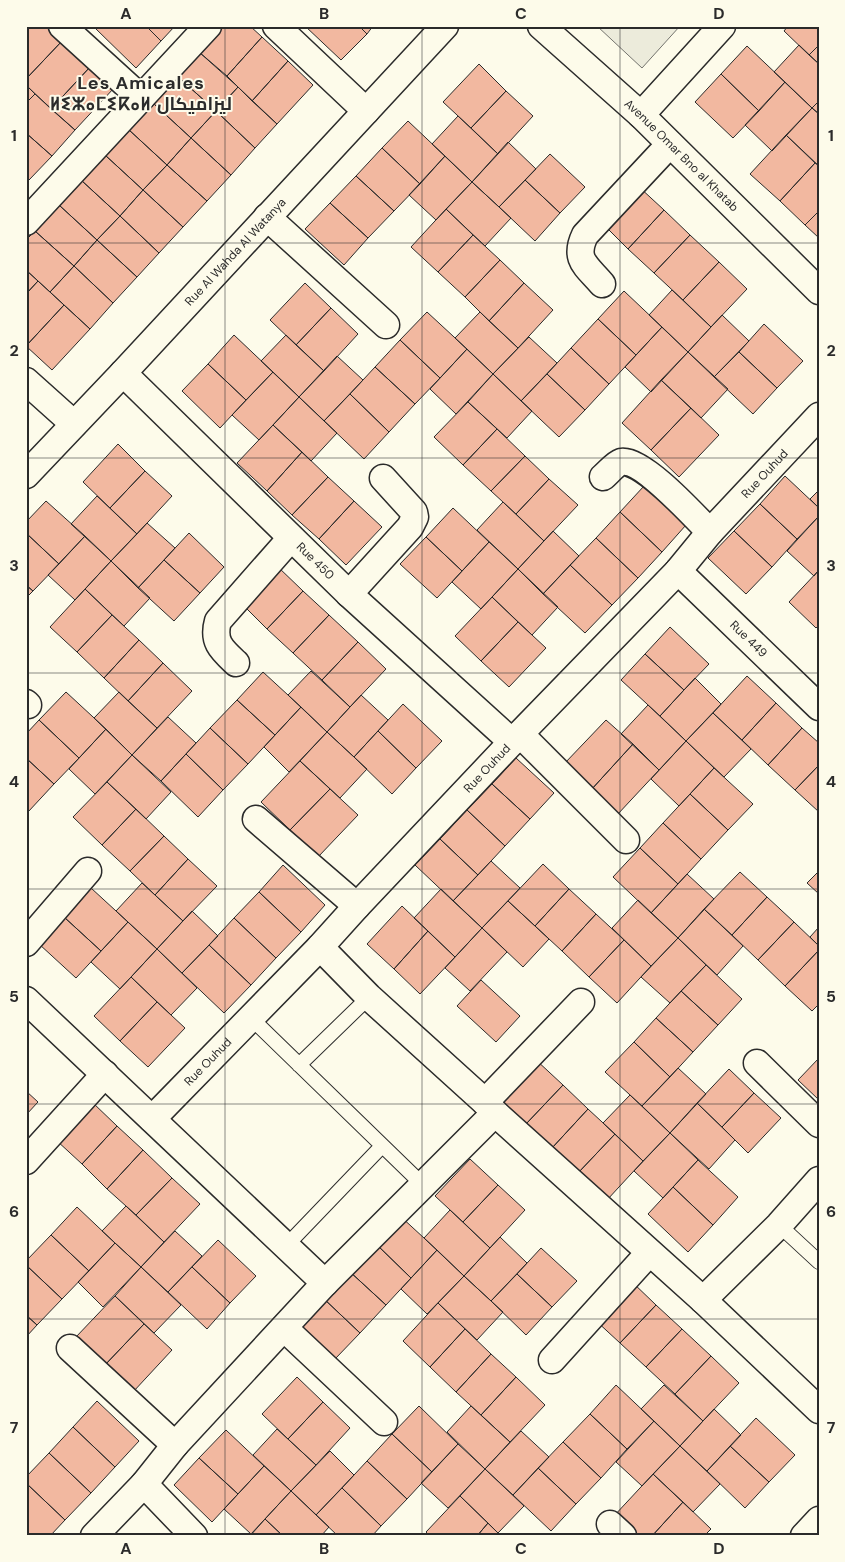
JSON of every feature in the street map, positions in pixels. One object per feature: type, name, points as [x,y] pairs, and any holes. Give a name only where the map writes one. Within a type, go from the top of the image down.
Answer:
[{"type":"street","points":[[62,26],[141,98]]},
{"type":"street","points":[[26,222],[208,26]]},
{"type":"street","points":[[276,26],[366,111]]},
{"type":"street","name":"Rue Al Wahda Al Watanya","points":[[26,475],[445,26]]},
{"type":"street","name":"Avenue Omar Bno al Khatab","points":[[541,26],[641,115],[819,291]]},
{"type":"street","points":[[641,115],[722,26]]},
{"type":"street","points":[[602,284],[583,262],[580,256],[581,243],[585,235],[670,144]]},
{"type":"street","points":[[267,217],[386,325]]},
{"type":"street","name":"Rue 450","points":[[123,373],[349,594],[516,738],[626,840]]},
{"type":"street","points":[[26,381],[74,424]]},
{"type":"street","name":"Rue Ouhud","points":[[152,1120],[320,947],[516,738],[678,571],[710,532],[819,416]]},
{"type":"street","points":[[603,477],[619,463],[626,462],[635,465],[644,470],[678,499],[710,532]]},
{"type":"street","points":[[349,594],[410,527],[415,517],[414,512],[383,478]]},
{"type":"street","points":[[236,664],[218,642],[216,630],[218,621],[291,538]]},
{"type":"street","name":"Rue 449","points":[[678,571],[819,707]]},
{"type":"street","points":[[256,819],[357,906]]},
{"type":"street","points":[[26,944],[88,871]]},
{"type":"street","points":[[320,947],[370,997],[649,1253],[703,1300],[819,1410]]},
{"type":"street","points":[[26,1000],[325,1283]]},
{"type":"street","points":[[94,1536],[144,1484],[175,1445],[325,1283],[423,1185],[581,1002]]},
{"type":"street","points":[[757,1064],[819,1124]]},
{"type":"street","points":[[26,1161],[105,1074]]},
{"type":"street","points":[[703,1300],[779,1225],[819,1180]]},
{"type":"street","points":[[552,1360],[649,1253]]},
{"type":"street","points":[[284,1328],[384,1422]]},
{"type":"street","points":[[70,1348],[175,1445]]},
{"type":"street","points":[[144,1484],[194,1536]]},
{"type":"street","points":[[804,1536],[819,1520]]},
{"type":"lane","points":[[299,1065],[370,997]]},
{"type":"lane","points":[[251,1018],[423,1185]]},
{"type":"lane","points":[[286,1246],[382,1146]]},
{"type":"lane","points":[[779,1225],[819,1262]]},
{"type":"shaded area","points":[[597,26],[680,26],[642,68]]},
{"type":"building","points":[[26,26],[46,26],[62,41],[26,79]]},
{"type":"building","points":[[97,26],[146,26],[161,41],[136,68],[95,28]]},
{"type":"building","points":[[146,26],[175,26],[161,41]]},
{"type":"building","points":[[223,26],[250,26],[262,37],[227,76],[199,52]]},
{"type":"building","points":[[305,26],[359,26],[367,34],[341,60]]},
{"type":"building","points":[[359,26],[373,26],[367,34]]},
{"type":"building","points":[[788,26],[819,26],[819,45],[809,55],[784,31]]},
{"type":"building","points":[[262,37],[288,61],[252,101],[227,76]]},
{"type":"building","points":[[62,41],[90,67],[51,109],[26,85],[26,79]]},
{"type":"building","points":[[799,45],[819,64],[819,101],[812,108],[774,72]]},
{"type":"building","points":[[819,45],[819,64],[809,55]]},
{"type":"building","points":[[747,46],[785,82],[759,111],[721,74]]},
{"type":"building","points":[[199,52],[238,87],[216,111],[177,76]]},
{"type":"building","points":[[288,61],[313,85],[277,124],[252,101]]},
{"type":"building","points":[[479,64],[506,91],[471,128],[443,102]]},
{"type":"building","points":[[90,67],[114,88],[75,130],[51,109]]},
{"type":"building","points":[[721,74],[759,111],[733,138],[695,102]]},
{"type":"building","points":[[177,76],[216,111],[191,138],[153,103]]},
{"type":"building","points":[[785,82],[812,108],[772,151],[745,125]]},
{"type":"building","points":[[26,85],[35,94],[26,103]]},
{"type":"building","points":[[238,87],[277,124],[255,148],[216,111]]},
{"type":"building","points":[[506,91],[533,116],[498,154],[471,128]]},
{"type":"building","points":[[35,94],[75,130],[52,156],[26,133],[26,103]]},
{"type":"building","points":[[819,101],[819,114],[812,108]]},
{"type":"building","points":[[153,103],[191,138],[167,165],[128,129]]},
{"type":"building","points":[[812,108],[819,114],[819,166],[786,135]]},
{"type":"building","points":[[216,111],[255,148],[231,175],[191,138]]},
{"type":"building","points":[[458,116],[498,154],[472,182],[432,144]]},
{"type":"building","points":[[408,121],[445,156],[420,184],[382,148]]},
{"type":"building","points":[[128,129],[167,165],[143,190],[105,155]]},
{"type":"building","points":[[26,133],[52,156],[29,180],[26,178]]},
{"type":"building","points":[[786,135],[815,163],[780,201],[750,174]]},
{"type":"building","points":[[191,138],[231,175],[207,201],[167,165]]},
{"type":"building","points":[[508,142],[536,169],[499,207],[472,182]]},
{"type":"building","points":[[382,148],[420,184],[394,211],[356,176]]},
{"type":"building","points":[[550,154],[585,187],[560,213],[525,180]]},
{"type":"building","points":[[105,155],[143,190],[120,216],[81,180]]},
{"type":"building","points":[[445,156],[472,182],[436,220],[409,195]]},
{"type":"building","points":[[815,163],[819,166],[819,211],[805,225],[780,201]]},
{"type":"building","points":[[167,165],[207,201],[183,227],[143,190]]},
{"type":"building","points":[[356,176],[394,211],[368,238],[330,203]]},
{"type":"building","points":[[81,180],[120,216],[97,240],[59,205]]},
{"type":"building","points":[[525,180],[560,213],[535,241],[499,207]]},
{"type":"building","points":[[472,182],[511,218],[485,246],[446,209]]},
{"type":"building","points":[[638,186],[664,210],[628,249],[603,224]]},
{"type":"building","points":[[143,190],[183,227],[159,253],[120,216]]},
{"type":"building","points":[[330,203],[368,238],[344,265],[305,229]]},
{"type":"building","points":[[59,205],[97,240],[74,266],[35,231]]},
{"type":"building","points":[[446,209],[473,235],[438,272],[411,247]]},
{"type":"building","points":[[664,210],[690,235],[654,273],[628,249]]},
{"type":"building","points":[[819,211],[819,238],[805,225]]},
{"type":"building","points":[[120,216],[159,253],[137,277],[97,240]]},
{"type":"building","points":[[35,231],[74,266],[50,292],[26,270],[26,240]]},
{"type":"building","points":[[473,235],[500,260],[465,297],[438,272]]},
{"type":"building","points":[[690,235],[719,262],[683,300],[654,273]]},
{"type":"building","points":[[97,240],[137,277],[113,303],[74,266]]},
{"type":"building","points":[[500,260],[524,283],[489,321],[465,297]]},
{"type":"building","points":[[719,262],[747,289],[711,327],[683,300]]},
{"type":"building","points":[[74,266],[113,303],[90,329],[50,292]]},
{"type":"building","points":[[26,270],[38,281],[26,294]]},
{"type":"building","points":[[38,281],[64,305],[26,346],[26,294]]},
{"type":"building","points":[[305,283],[331,308],[296,345],[270,320]]},
{"type":"building","points":[[524,283],[553,310],[518,348],[489,321]]},
{"type":"building","points":[[672,290],[711,327],[688,352],[649,315]]},
{"type":"building","points":[[624,291],[662,327],[636,355],[598,319]]},
{"type":"building","points":[[64,305],[90,329],[52,370],[26,346]]},
{"type":"building","points":[[331,308],[358,334],[324,371],[296,345]]},
{"type":"building","points":[[427,312],[467,349],[440,378],[400,340]]},
{"type":"building","points":[[480,312],[518,348],[493,374],[455,338]]},
{"type":"building","points":[[722,315],[749,341],[714,377],[688,352]]},
{"type":"building","points":[[598,319],[636,355],[609,384],[571,348]]},
{"type":"building","points":[[764,324],[803,361],[777,388],[739,352]]},
{"type":"building","points":[[662,327],[688,352],[651,392],[625,367]]},
{"type":"building","points":[[234,335],[273,372],[246,400],[208,364]]},
{"type":"building","points":[[286,335],[324,371],[299,397],[261,361]]},
{"type":"building","points":[[529,337],[557,363],[521,401],[493,374]]},
{"type":"building","points":[[400,340],[440,378],[415,404],[375,367]]},
{"type":"building","points":[[571,348],[609,384],[585,410],[547,374]]},
{"type":"building","points":[[467,349],[493,374],[456,414],[430,389]]},
{"type":"building","points":[[688,352],[728,389],[701,418],[661,380]]},
{"type":"building","points":[[739,352],[777,388],[753,414],[714,377]]},
{"type":"building","points":[[337,356],[363,380],[324,421],[299,397]]},
{"type":"building","points":[[208,364],[246,400],[220,428],[182,391]]},
{"type":"building","points":[[375,367],[415,404],[389,432],[350,394]]},
{"type":"building","points":[[273,372],[299,397],[259,440],[232,415]]},
{"type":"building","points":[[493,374],[532,411],[507,438],[468,402]]},
{"type":"building","points":[[547,374],[585,410],[559,437],[521,401]]},
{"type":"building","points":[[661,380],[691,408],[651,450],[622,423]]},
{"type":"building","points":[[350,394],[389,432],[364,459],[324,421]]},
{"type":"building","points":[[299,397],[337,433],[311,461],[273,425]]},
{"type":"building","points":[[468,402],[497,429],[463,465],[434,437]]},
{"type":"building","points":[[691,408],[719,435],[679,477],[651,450]]},
{"type":"building","points":[[273,425],[302,452],[267,491],[237,463]]},
{"type":"building","points":[[497,429],[525,456],[491,491],[463,465]]},
{"type":"building","points":[[118,444],[145,471],[110,508],[83,482]]},
{"type":"building","points":[[302,452],[328,477],[292,515],[267,491]]},
{"type":"building","points":[[525,456],[549,479],[516,514],[491,491]]},
{"type":"building","points":[[145,471],[172,496],[137,534],[110,508]]},
{"type":"building","points":[[785,476],[819,508],[819,516],[797,539],[760,504]]},
{"type":"building","points":[[328,477],[354,501],[319,539],[292,515]]},
{"type":"building","points":[[549,479],[578,505],[544,541],[516,514]]},
{"type":"building","points":[[644,486],[686,525],[662,552],[620,512]]},
{"type":"building","points":[[819,490],[819,508],[810,499]]},
{"type":"building","points":[[97,496],[137,534],[111,561],[71,524]]},
{"type":"building","points":[[46,501],[85,536],[59,564],[26,533],[26,522]]},
{"type":"building","points":[[354,501],[382,527],[346,565],[319,539]]},
{"type":"building","points":[[503,502],[544,541],[518,569],[477,530]]},
{"type":"building","points":[[760,504],[797,539],[772,567],[734,531]]},
{"type":"building","points":[[453,508],[489,542],[462,571],[426,537]]},
{"type":"building","points":[[620,512],[662,552],[638,578],[596,538]]},
{"type":"building","points":[[819,516],[819,570],[814,576],[787,551]]},
{"type":"building","points":[[147,523],[175,548],[138,588],[111,561]]},
{"type":"building","points":[[553,531],[579,556],[543,594],[518,569]]},
{"type":"building","points":[[734,531],[772,567],[746,594],[708,558]]},
{"type":"building","points":[[26,533],[59,564],[33,591],[26,585]]},
{"type":"building","points":[[189,533],[224,567],[200,593],[164,560]]},
{"type":"building","points":[[85,536],[111,561],[75,600],[48,575]]},
{"type":"building","points":[[426,537],[462,571],[437,598],[400,564]]},
{"type":"building","points":[[596,538],[638,578],[612,605],[570,565]]},
{"type":"building","points":[[489,542],[518,569],[481,609],[452,582]]},
{"type":"building","points":[[164,560],[200,593],[174,621],[138,588]]},
{"type":"building","points":[[111,561],[150,598],[124,626],[85,589]]},
{"type":"building","points":[[570,565],[612,605],[585,633],[543,594]]},
{"type":"building","points":[[277,566],[303,591],[267,629],[242,604]]},
{"type":"building","points":[[518,569],[558,607],[532,635],[492,597]]},
{"type":"building","points":[[819,570],[819,625],[816,628],[789,602]]},
{"type":"building","points":[[26,585],[33,591],[26,598]]},
{"type":"building","points":[[85,589],[112,615],[77,652],[50,627]]},
{"type":"building","points":[[303,591],[329,615],[293,653],[267,629]]},
{"type":"building","points":[[492,597],[518,622],[481,661],[455,636]]},
{"type":"building","points":[[112,615],[139,640],[104,678],[77,652]]},
{"type":"building","points":[[329,615],[358,642],[322,680],[293,653]]},
{"type":"building","points":[[518,622],[546,648],[509,687],[481,661]]},
{"type":"building","points":[[670,627],[709,664],[684,690],[645,654]]},
{"type":"building","points":[[139,640],[163,663],[128,701],[104,678]]},
{"type":"building","points":[[358,642],[386,669],[350,707],[322,680]]},
{"type":"building","points":[[645,654],[684,690],[660,716],[621,680]]},
{"type":"building","points":[[163,663],[192,691],[157,728],[128,701]]},
{"type":"building","points":[[311,671],[350,707],[327,732],[288,695]]},
{"type":"building","points":[[263,672],[301,707],[275,735],[237,700]]},
{"type":"building","points":[[747,676],[776,703],[742,740],[713,713]]},
{"type":"building","points":[[695,678],[721,704],[686,741],[660,716]]},
{"type":"building","points":[[66,692],[106,729],[79,758],[39,720]]},
{"type":"building","points":[[119,692],[157,728],[132,755],[94,718]]},
{"type":"building","points":[[361,695],[388,720],[354,757],[327,732]]},
{"type":"building","points":[[237,700],[275,735],[248,764],[210,728]]},
{"type":"building","points":[[776,703],[802,728],[768,765],[742,740]]},
{"type":"building","points":[[403,704],[442,741],[416,768],[378,731]]},
{"type":"building","points":[[648,705],[686,741],[659,770],[621,734]]},
{"type":"building","points":[[301,707],[327,732],[289,772],[264,747]]},
{"type":"building","points":[[713,713],[751,749],[724,777],[686,741]]},
{"type":"building","points":[[168,717],[196,743],[161,781],[132,755]]},
{"type":"building","points":[[39,720],[79,758],[54,784],[26,758],[26,734]]},
{"type":"building","points":[[606,720],[633,744],[591,790],[564,764]]},
{"type":"building","points":[[210,728],[248,764],[223,790],[186,754]]},
{"type":"building","points":[[802,728],[819,743],[819,765],[795,790],[768,765]]},
{"type":"building","points":[[106,729],[132,755],[95,794],[69,769]]},
{"type":"building","points":[[378,731],[416,768],[392,794],[354,757]]},
{"type":"building","points":[[327,732],[367,769],[340,798],[300,761]]},
{"type":"building","points":[[686,741],[714,768],[679,806],[651,779]]},
{"type":"building","points":[[633,744],[659,770],[617,815],[591,790]]},
{"type":"building","points":[[186,754],[223,790],[198,817],[161,781]]},
{"type":"building","points":[[132,755],[171,792],[146,819],[107,782]]},
{"type":"building","points":[[26,758],[54,784],[28,812],[26,810]]},
{"type":"building","points":[[516,758],[554,793],[530,819],[492,784]]},
{"type":"building","points":[[300,761],[330,789],[290,830],[261,802]]},
{"type":"building","points":[[819,765],[819,812],[795,790]]},
{"type":"building","points":[[714,768],[753,804],[728,830],[690,794]]},
{"type":"building","points":[[107,782],[136,809],[102,845],[73,817]]},
{"type":"building","points":[[492,784],[530,819],[505,846],[467,810]]},
{"type":"building","points":[[330,789],[358,815],[318,857],[290,830]]},
{"type":"building","points":[[690,794],[728,830],[701,859],[663,823]]},
{"type":"building","points":[[136,809],[164,836],[130,871],[102,845]]},
{"type":"building","points":[[467,810],[505,846],[478,875],[440,839]]},
{"type":"building","points":[[663,823],[701,859],[678,884],[640,848]]},
{"type":"building","points":[[164,836],[188,859],[155,895],[130,871]]},
{"type":"building","points":[[440,839],[478,875],[453,901],[415,865]]},
{"type":"building","points":[[640,848],[678,884],[651,913],[613,877]]},
{"type":"building","points":[[188,859],[217,886],[183,921],[155,895]]},
{"type":"building","points":[[491,861],[520,888],[482,928],[453,901]]},
{"type":"building","points":[[543,864],[569,889],[535,926],[508,901]]},
{"type":"building","points":[[283,865],[325,905],[301,932],[259,892]]},
{"type":"building","points":[[819,871],[819,894],[807,883]]},
{"type":"building","points":[[740,872],[767,897],[732,935],[704,909]]},
{"type":"building","points":[[687,874],[714,899],[678,938],[651,913]]},
{"type":"building","points":[[142,883],[183,921],[157,949],[116,911]]},
{"type":"building","points":[[91,888],[128,922],[101,951],[64,917]]},
{"type":"building","points":[[441,889],[482,928],[455,957],[414,918]]},
{"type":"building","points":[[569,889],[596,914],[562,951],[535,926]]},
{"type":"building","points":[[259,892],[301,932],[276,958],[234,918]]},
{"type":"building","points":[[767,897],[794,922],[758,960],[732,935]]},
{"type":"building","points":[[638,900],[678,938],[651,966],[612,928]]},
{"type":"building","points":[[508,901],[549,939],[523,967],[482,928]]},
{"type":"building","points":[[402,906],[428,931],[394,969],[367,944]]},
{"type":"building","points":[[704,909],[743,946],[717,975],[678,938]]},
{"type":"building","points":[[192,911],[218,936],[182,973],[157,949]]},
{"type":"building","points":[[596,914],[624,940],[589,977],[562,951]]},
{"type":"building","points":[[64,917],[101,951],[76,978],[39,944]]},
{"type":"building","points":[[234,918],[276,958],[251,985],[209,945]]},
{"type":"building","points":[[128,922],[157,949],[120,989],[91,962]]},
{"type":"building","points":[[794,922],[819,946],[819,950],[785,986],[758,960]]},
{"type":"building","points":[[819,927],[819,946],[810,937]]},
{"type":"building","points":[[482,928],[507,952],[470,991],[445,968]]},
{"type":"building","points":[[428,931],[455,957],[420,994],[394,969]]},
{"type":"building","points":[[678,938],[706,965],[670,1003],[641,977]]},
{"type":"building","points":[[624,940],[651,966],[617,1003],[589,977]]},
{"type":"building","points":[[209,945],[251,985],[224,1013],[182,973]]},
{"type":"building","points":[[157,949],[197,988],[171,1015],[131,977]]},
{"type":"building","points":[[819,950],[819,1004],[812,1011],[785,986]]},
{"type":"building","points":[[706,965],[742,999],[718,1025],[681,991]]},
{"type":"building","points":[[131,977],[157,1002],[120,1041],[94,1016]]},
{"type":"building","points":[[481,980],[520,1016],[496,1042],[457,1006]]},
{"type":"building","points":[[681,991],[718,1025],[693,1052],[656,1018]]},
{"type":"building","points":[[157,1002],[185,1028],[148,1067],[120,1041]]},
{"type":"building","points":[[656,1018],[693,1052],[670,1077],[634,1042]]},
{"type":"building","points":[[634,1042],[670,1077],[642,1106],[605,1072]]},
{"type":"building","points":[[819,1058],[819,1100],[798,1080]]},
{"type":"building","points":[[535,1059],[563,1085],[526,1124],[498,1098]]},
{"type":"building","points":[[678,1068],[706,1094],[670,1133],[642,1106]]},
{"type":"building","points":[[729,1069],[754,1093],[722,1127],[697,1103]]},
{"type":"building","points":[[563,1085],[588,1109],[552,1148],[526,1124]]},
{"type":"building","points":[[26,1091],[38,1102],[26,1115]]},
{"type":"building","points":[[754,1093],[781,1118],[748,1153],[722,1127]]},
{"type":"building","points":[[630,1095],[670,1133],[643,1161],[603,1123]]},
{"type":"building","points":[[92,1102],[117,1126],[82,1164],[56,1140]]},
{"type":"building","points":[[697,1103],[735,1140],[709,1169],[670,1133]]},
{"type":"building","points":[[588,1109],[615,1134],[578,1173],[552,1148]]},
{"type":"building","points":[[117,1126],[143,1150],[107,1189],[82,1164]]},
{"type":"building","points":[[670,1133],[698,1160],[663,1198],[634,1171]]},
{"type":"building","points":[[615,1134],[643,1161],[607,1200],[578,1173]]},
{"type":"building","points":[[143,1150],[172,1178],[136,1215],[107,1189]]},
{"type":"building","points":[[470,1159],[498,1185],[463,1222],[435,1196]]},
{"type":"building","points":[[698,1160],[738,1197],[713,1225],[673,1187]]},
{"type":"building","points":[[172,1178],[200,1204],[164,1242],[136,1215]]},
{"type":"building","points":[[498,1185],[525,1210],[490,1248],[463,1222]]},
{"type":"building","points":[[673,1187],[713,1225],[688,1252],[648,1214]]},
{"type":"building","points":[[126,1206],[164,1242],[141,1267],[102,1231]]},
{"type":"building","points":[[77,1207],[115,1243],[89,1271],[51,1235]]},
{"type":"building","points":[[450,1210],[490,1248],[464,1276],[424,1238]]},
{"type":"building","points":[[399,1215],[437,1250],[411,1278],[374,1242]]},
{"type":"building","points":[[175,1231],[202,1256],[168,1292],[141,1267]]},
{"type":"building","points":[[51,1235],[89,1271],[62,1299],[26,1265],[26,1261]]},
{"type":"building","points":[[500,1237],[527,1263],[491,1301],[464,1276]]},
{"type":"building","points":[[218,1240],[256,1276],[230,1303],[192,1267]]},
{"type":"building","points":[[374,1242],[411,1278],[386,1305],[348,1270]]},
{"type":"building","points":[[115,1243],[141,1267],[103,1307],[78,1282]]},
{"type":"building","points":[[541,1248],[577,1281],[552,1307],[517,1274]]},
{"type":"building","points":[[437,1250],[464,1276],[427,1314],[401,1289]]},
{"type":"building","points":[[26,1265],[62,1299],[37,1325],[26,1315]]},
{"type":"building","points":[[141,1267],[181,1305],[154,1333],[115,1296]]},
{"type":"building","points":[[192,1267],[230,1303],[207,1329],[168,1292]]},
{"type":"building","points":[[348,1270],[386,1305],[360,1333],[322,1297]]},
{"type":"building","points":[[517,1274],[552,1307],[526,1335],[491,1301]]},
{"type":"building","points":[[464,1276],[503,1312],[477,1340],[438,1303]]},
{"type":"building","points":[[630,1280],[656,1305],[620,1343],[594,1319]]},
{"type":"building","points":[[115,1296],[144,1324],[104,1366],[75,1338]]},
{"type":"building","points":[[322,1297],[360,1333],[335,1359],[298,1324]]},
{"type":"building","points":[[438,1303],[465,1329],[430,1367],[403,1341]]},
{"type":"building","points":[[656,1305],[682,1329],[646,1367],[620,1343]]},
{"type":"building","points":[[26,1315],[37,1325],[26,1337]]},
{"type":"building","points":[[144,1324],[172,1350],[133,1392],[104,1366]]},
{"type":"building","points":[[465,1329],[491,1354],[456,1392],[430,1367]]},
{"type":"building","points":[[682,1329],[711,1356],[675,1394],[646,1367]]},
{"type":"building","points":[[491,1354],[516,1377],[481,1415],[456,1392]]},
{"type":"building","points":[[711,1356],[739,1383],[703,1421],[675,1394]]},
{"type":"building","points":[[297,1377],[323,1402],[288,1439],[262,1414]]},
{"type":"building","points":[[516,1377],[545,1405],[510,1442],[481,1415]]},
{"type":"building","points":[[616,1385],[654,1421],[627,1449],[590,1414]]},
{"type":"building","points":[[664,1385],[703,1421],[680,1446],[641,1409]]},
{"type":"building","points":[[97,1401],[139,1441],[115,1467],[73,1427]]},
{"type":"building","points":[[323,1402],[350,1428],[316,1465],[288,1439]]},
{"type":"building","points":[[419,1406],[458,1444],[432,1472],[392,1434]]},
{"type":"building","points":[[471,1406],[510,1442],[485,1469],[447,1432]]},
{"type":"building","points":[[714,1409],[741,1435],[707,1471],[680,1446]]},
{"type":"building","points":[[590,1414],[627,1449],[601,1478],[563,1442]]},
{"type":"building","points":[[756,1418],[795,1455],[769,1482],[730,1446]]},
{"type":"building","points":[[654,1421],[680,1446],[642,1486],[616,1462]]},
{"type":"building","points":[[73,1427],[115,1467],[91,1493],[49,1453]]},
{"type":"building","points":[[277,1429],[316,1465],[291,1491],[253,1455]]},
{"type":"building","points":[[226,1430],[264,1466],[238,1494],[199,1458]]},
{"type":"building","points":[[521,1431],[549,1457],[513,1495],[485,1469]]},
{"type":"building","points":[[392,1434],[432,1472],[407,1499],[367,1461]]},
{"type":"building","points":[[563,1442],[601,1478],[576,1504],[538,1468]]},
{"type":"building","points":[[458,1444],[485,1469],[448,1508],[421,1483]]},
{"type":"building","points":[[680,1446],[720,1484],[693,1512],[653,1474]]},
{"type":"building","points":[[730,1446],[769,1482],[745,1508],[707,1471]]},
{"type":"building","points":[[330,1451],[354,1475],[316,1515],[291,1491]]},
{"type":"building","points":[[49,1453],[91,1493],[65,1520],[26,1483],[26,1477]]},
{"type":"building","points":[[199,1458],[238,1494],[212,1522],[174,1485]]},
{"type":"building","points":[[367,1461],[407,1499],[381,1526],[342,1488]]},
{"type":"building","points":[[264,1466],[291,1491],[251,1534],[224,1509]]},
{"type":"building","points":[[538,1468],[576,1504],[551,1531],[513,1495]]},
{"type":"building","points":[[485,1469],[524,1506],[498,1533],[460,1496]]},
{"type":"building","points":[[653,1474],[683,1502],[652,1536],[634,1536],[613,1517]]},
{"type":"building","points":[[26,1483],[65,1520],[50,1536],[26,1536]]},
{"type":"building","points":[[342,1488],[381,1526],[372,1536],[338,1536],[316,1515]]},
{"type":"building","points":[[291,1491],[329,1527],[321,1536],[283,1536],[265,1519]]},
{"type":"building","points":[[460,1496],[488,1523],[477,1536],[430,1536],[426,1532]]},
{"type":"building","points":[[683,1502],[711,1529],[704,1536],[652,1536]]},
{"type":"building","points":[[265,1519],[283,1536],[250,1536]]},
{"type":"building","points":[[488,1523],[498,1533],[502,1536],[477,1536]]},
{"type":"district","name":"Les Amicales ⵍⵉⵣⴰⵎⵉⴽⴰⵍ ليزاميكال","points":[[141,94]]}]
